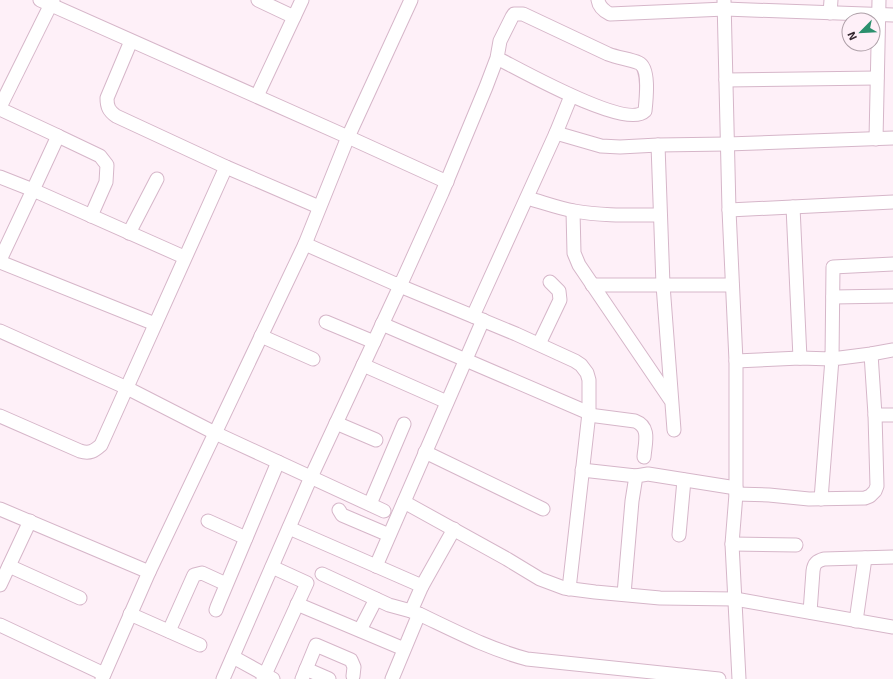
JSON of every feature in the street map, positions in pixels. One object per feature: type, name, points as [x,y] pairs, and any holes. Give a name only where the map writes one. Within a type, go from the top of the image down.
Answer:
[{"type":"street","points":[[258,0],[294,16]]},
{"type":"street","points":[[258,96],[302,0]]},
{"type":"street","points":[[0,625],[103,676],[149,572],[305,244],[348,137],[410,0]]},
{"type":"street","points":[[598,0],[604,11],[610,14],[656,6],[724,5],[782,6],[830,14],[841,14]]},
{"type":"street","points":[[830,14],[831,0]]},
{"type":"street","points":[[879,0],[879,12]]},
{"type":"street","points":[[91,216],[106,182],[108,165],[100,156],[58,136],[1,101],[48,2],[131,41],[258,96],[446,182]]},
{"type":"street","points":[[724,5],[729,210],[736,360],[736,491],[732,544],[739,679]]},
{"type":"street","points":[[223,679],[311,477],[400,286],[446,182],[497,58],[500,41],[512,17],[517,14],[523,14],[617,58],[641,64],[644,67],[646,74],[645,111],[639,115],[617,113],[571,96],[497,58]]},
{"type":"street","points":[[881,15],[893,15]]},
{"type":"street","points":[[131,41],[107,98],[107,105],[110,111],[116,116],[226,167],[319,207]]},
{"type":"street","points":[[876,139],[878,52]]},
{"type":"street","points":[[726,80],[877,78]]},
{"type":"street","points":[[376,566],[466,360],[478,318],[571,96]]},
{"type":"street","points":[[556,133],[601,146],[620,147],[893,138]]},
{"type":"street","points":[[58,136],[0,261],[155,324]]},
{"type":"street","points":[[658,145],[663,285],[674,430]]},
{"type":"street","points":[[0,416],[87,453],[94,451],[101,444],[184,257],[226,167]]},
{"type":"street","points":[[0,177],[184,257]]},
{"type":"street","points":[[129,233],[157,179]]},
{"type":"street","points":[[527,198],[572,210],[618,215],[660,215]]},
{"type":"street","points":[[729,210],[893,202]]},
{"type":"street","points":[[793,207],[800,358]]},
{"type":"street","points":[[572,210],[574,253],[579,264],[671,401]]},
{"type":"street","points":[[305,244],[538,344],[581,365],[587,373],[589,380],[589,414],[569,589]]},
{"type":"street","points":[[821,499],[832,359],[833,267],[893,264]]},
{"type":"street","points":[[538,344],[560,300],[559,291],[550,282]]},
{"type":"street","points":[[592,285],[732,285]]},
{"type":"street","points":[[833,297],[893,296]]},
{"type":"street","points":[[326,322],[374,342]]},
{"type":"street","points":[[382,324],[589,414],[641,423],[645,428],[646,436],[644,457]]},
{"type":"street","points":[[0,332],[127,388],[215,433],[384,511]]},
{"type":"street","points":[[261,336],[313,359]]},
{"type":"street","points":[[736,360],[800,358],[832,359],[893,350]]},
{"type":"street","points":[[582,470],[636,476],[648,474],[736,491],[821,499],[865,498],[870,496],[875,491],[877,486],[875,415],[871,354]]},
{"type":"street","points":[[363,365],[447,402]]},
{"type":"street","points":[[875,415],[893,414]]},
{"type":"street","points":[[336,423],[376,440]]},
{"type":"street","points":[[351,518],[365,502],[404,424]]},
{"type":"street","points":[[426,452],[543,509]]},
{"type":"street","points":[[216,610],[278,462]]},
{"type":"street","points":[[624,594],[632,501],[636,476]]},
{"type":"street","points":[[679,535],[684,480]]},
{"type":"street","points":[[404,502],[540,579],[569,589],[660,598],[735,599],[893,627]]},
{"type":"street","points":[[0,509],[149,572]]},
{"type":"street","points":[[339,510],[342,515],[389,535]]},
{"type":"street","points":[[0,585],[30,521]]},
{"type":"street","points":[[208,521],[246,538]]},
{"type":"street","points":[[289,528],[422,586]]},
{"type":"street","points":[[392,679],[404,649],[422,586],[454,529]]},
{"type":"street","points":[[732,544],[796,545]]},
{"type":"street","points":[[810,612],[813,571],[814,565],[817,561],[824,559],[893,557]]},
{"type":"street","points":[[856,621],[865,558]]},
{"type":"street","points":[[9,566],[80,598]]},
{"type":"street","points":[[233,656],[267,677],[307,583],[272,567]]},
{"type":"street","points":[[169,631],[194,575],[202,573],[226,584]]},
{"type":"street","points":[[322,574],[388,605],[415,612],[488,646],[505,653],[527,659],[718,679]]},
{"type":"street","points":[[360,630],[376,599]]},
{"type":"street","points":[[297,604],[404,649]]},
{"type":"street","points":[[130,614],[200,645]]},
{"type":"street","points":[[329,679],[304,674],[316,645],[351,660],[354,667],[353,676]]}]
